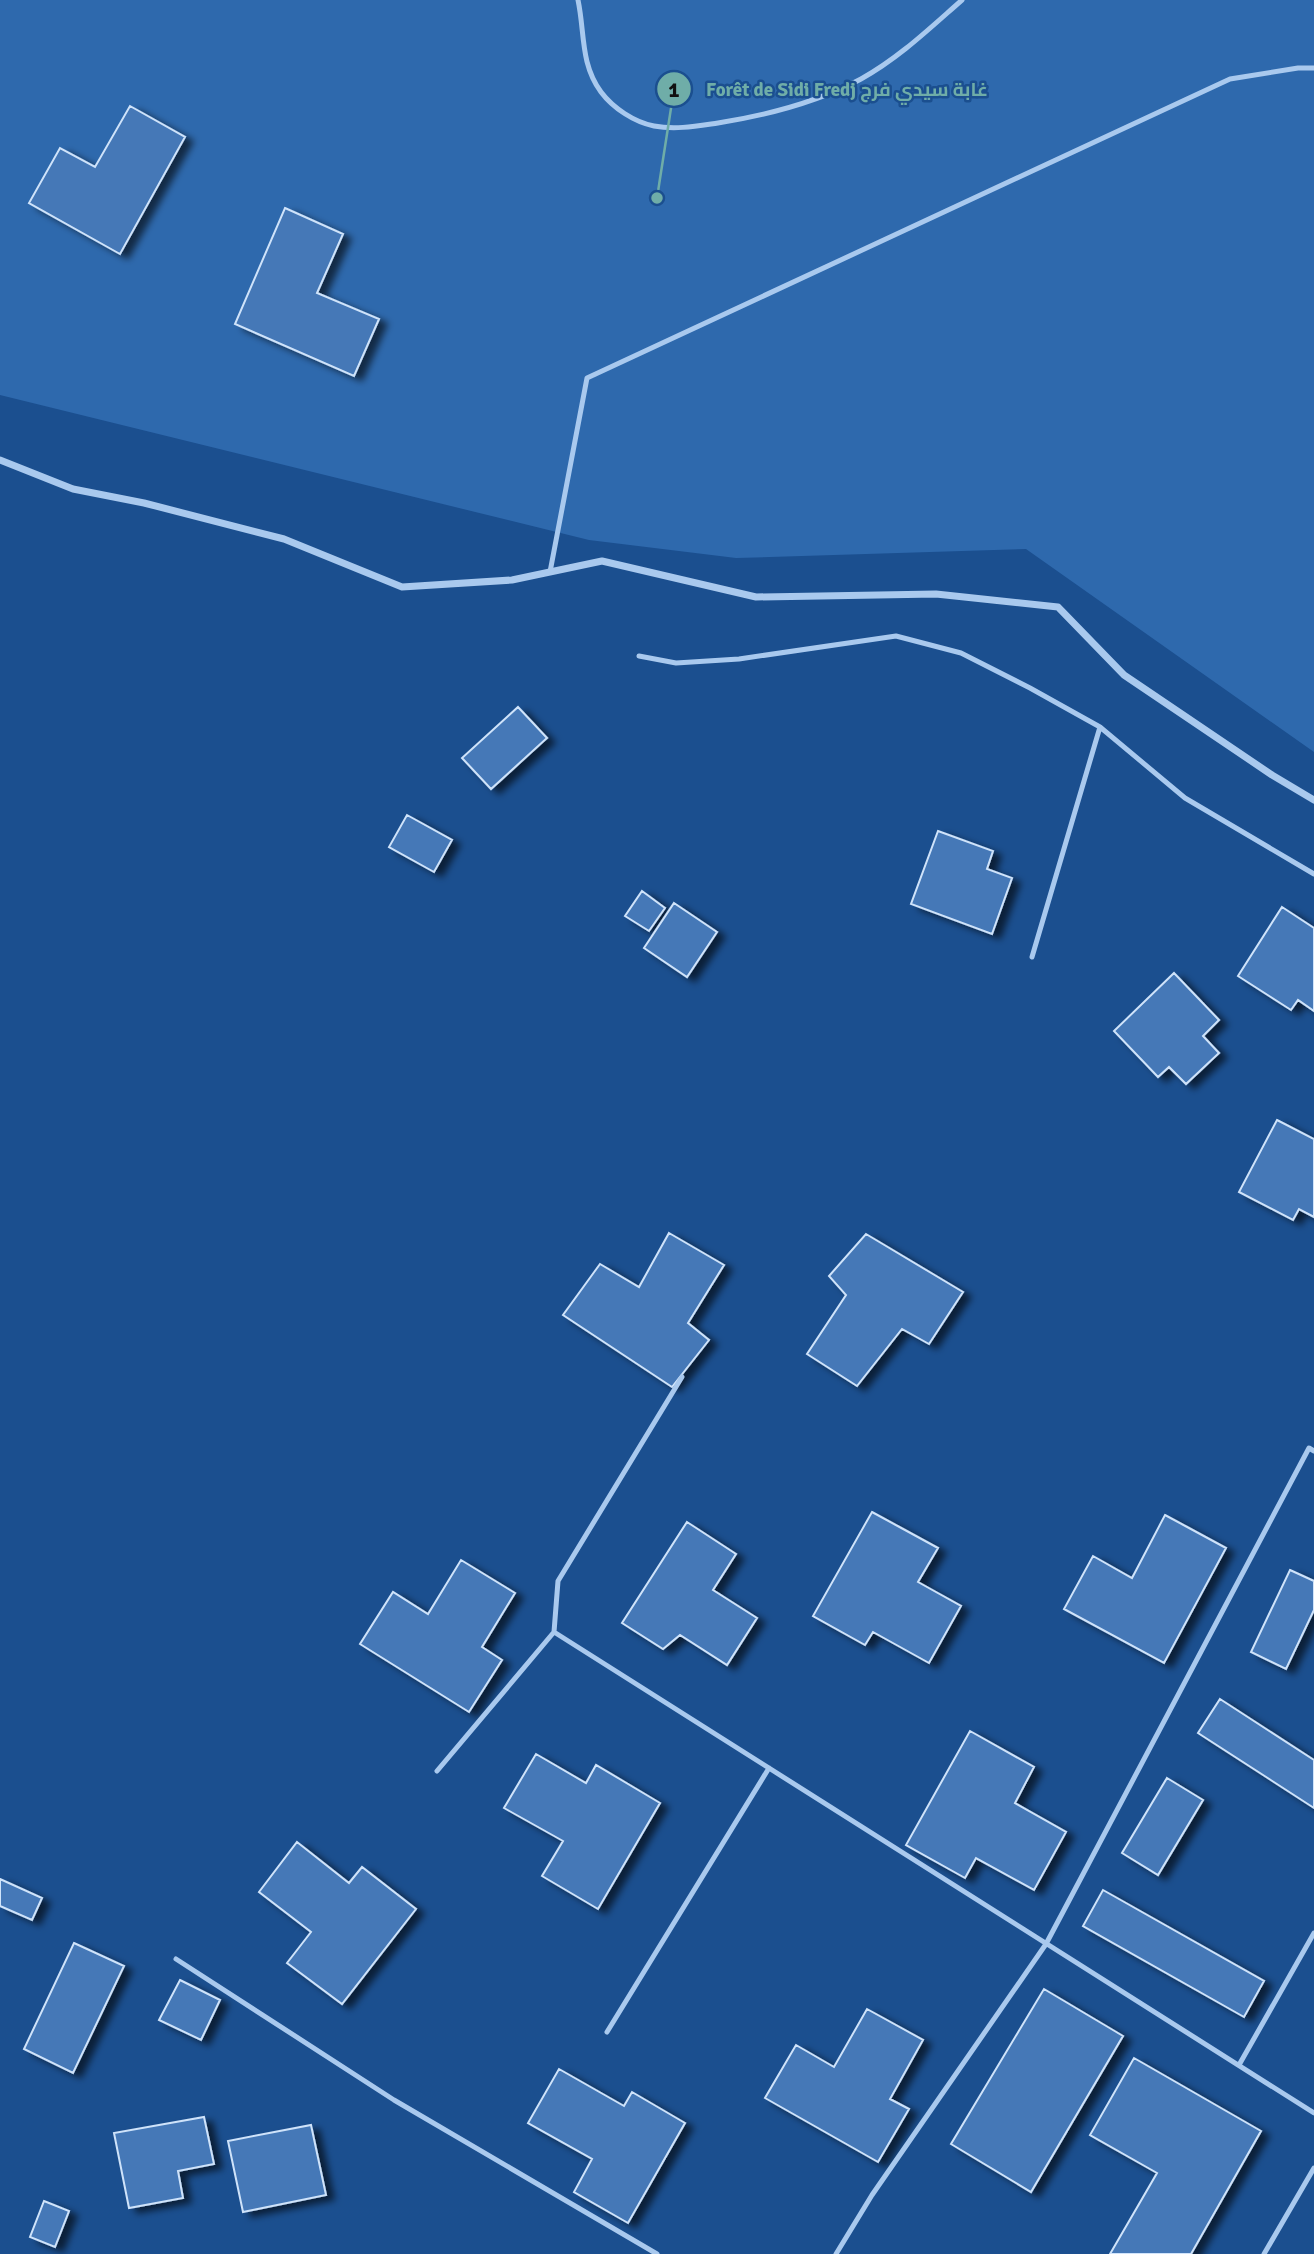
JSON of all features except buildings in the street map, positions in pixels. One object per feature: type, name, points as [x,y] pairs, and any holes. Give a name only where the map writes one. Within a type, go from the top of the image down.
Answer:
[{"type":"street","points":[[0,460],[73,489],[144,503],[284,539],[402,587],[512,580],[602,561],[756,597],[936,593],[1058,607],[1124,674],[1272,775],[1314,800]]},
{"type":"lane","points":[[578,0],[586,62],[603,94],[615,107],[632,118],[671,128],[751,117],[817,99],[862,78],[903,52],[962,0]]},
{"type":"lane","points":[[550,572],[587,378],[1230,79],[1314,68]]},
{"type":"lane","points":[[639,656],[676,663],[739,659],[896,636],[961,653],[1100,727],[1185,798],[1314,874]]},
{"type":"lane","points":[[1032,957],[1100,727]]},
{"type":"lane","points":[[436,1770],[554,1632],[558,1581],[682,1377]]},
{"type":"lane","points":[[836,2254],[872,2195],[1046,1944],[1308,1448],[1314,1451]]},
{"type":"lane","points":[[554,1632],[1314,2113]]},
{"type":"lane","points":[[607,2032],[769,1768]]},
{"type":"lane","points":[[1239,2065],[1314,1933]]},
{"type":"lane","points":[[176,1959],[394,2100],[657,2254]]},
{"type":"lane","points":[[1264,2254],[1314,2168]]},
{"type":"shaded area","points":[[0,0],[1314,0],[1314,752],[1026,549],[736,558],[589,540],[0,395]]},
{"type":"place","name":"Forêt de Sidi Fredj غابة سيدي فرج","points":[[657,198]]}]
